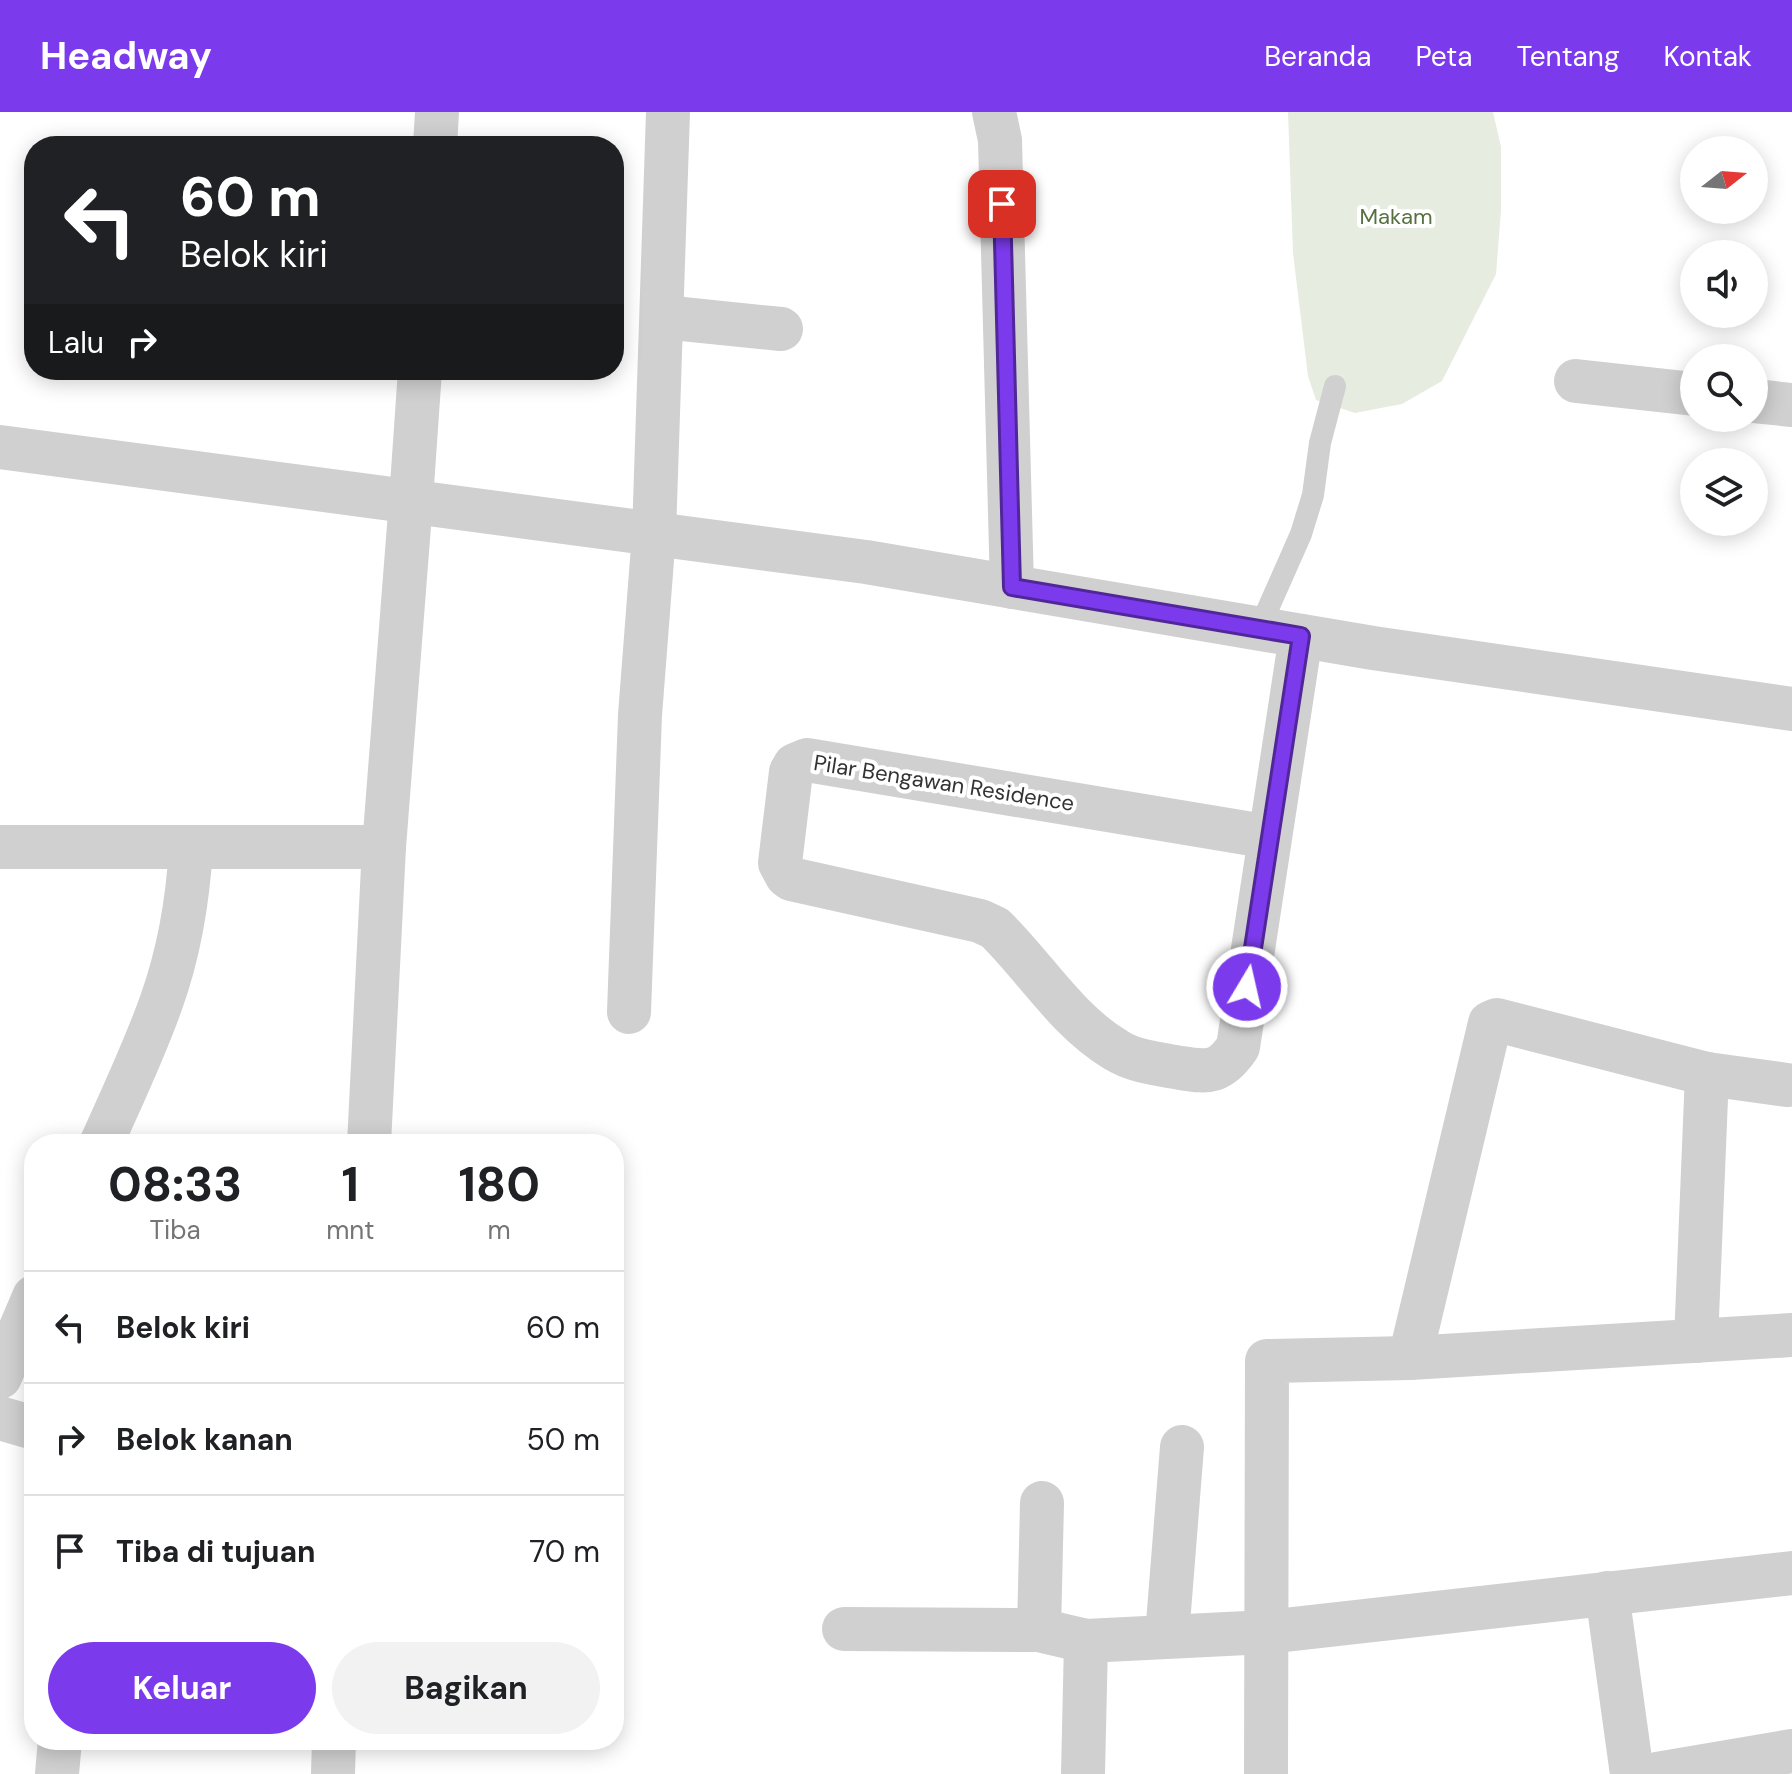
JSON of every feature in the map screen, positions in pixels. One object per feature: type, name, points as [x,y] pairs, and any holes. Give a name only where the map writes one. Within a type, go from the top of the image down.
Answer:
[{"type":"street","points":[[436,136],[437,112]]},
{"type":"street","points":[[629,1012],[640,715],[654,534],[668,112]]},
{"type":"street","points":[[994,112],[1000,140],[1012,587]]},
{"type":"street","points":[[663,317],[781,329]]},
{"type":"street","points":[[370,1134],[384,847],[419,380]]},
{"type":"street","points":[[1576,381],[1680,392]]},
{"type":"street","points":[[1768,402],[1792,405]]},
{"type":"street","points":[[0,447],[866,562],[1373,648],[1792,709]]},
{"type":"street","name":"Pilar Bengawan Residence","points":[[1270,837],[807,760],[795,765],[791,772],[780,863],[791,879],[980,921],[995,928],[1083,1025],[1117,1051],[1149,1063],[1206,1071],[1218,1069],[1228,1062],[1238,1047],[1301,636]]},
{"type":"street","points":[[0,847],[384,847]]},
{"type":"street","points":[[105,1134],[162,1001],[181,928],[189,884],[191,847]]},
{"type":"street","points":[[1410,1358],[1490,1023],[1497,1020],[1707,1074],[1790,1073]]},
{"type":"street","points":[[1696,1341],[1707,1074]]},
{"type":"street","points":[[5,1349],[24,1315]]},
{"type":"street","points":[[1266,1774],[1267,1361],[1410,1358],[1792,1335]]},
{"type":"street","points":[[0,1418],[24,1425]]},
{"type":"street","points":[[1167,1636],[1182,1447]]},
{"type":"street","points":[[1039,1630],[1042,1503]]},
{"type":"street","points":[[844,1629],[1039,1630],[1086,1641],[1267,1632],[1792,1573]]},
{"type":"street","points":[[1607,1593],[1632,1774]]},
{"type":"street","points":[[1083,1774],[1086,1641]]},
{"type":"street","points":[[57,1774],[59,1750]]},
{"type":"street","points":[[333,1774],[334,1750]]},
{"type":"street","points":[[1657,1774],[1792,1751]]},
{"type":"lane","points":[[1259,629],[1301,534],[1313,495],[1320,443],[1335,386]]},
{"type":"green space","name":"Makam","points":[[1288,112],[1493,112],[1501,147],[1501,210],[1496,274],[1442,381],[1402,404],[1355,413],[1316,400],[1308,376],[1293,253]]},
{"type":"route","points":[[1002,204],[1012,587],[1301,636],[1247,987]]}]
